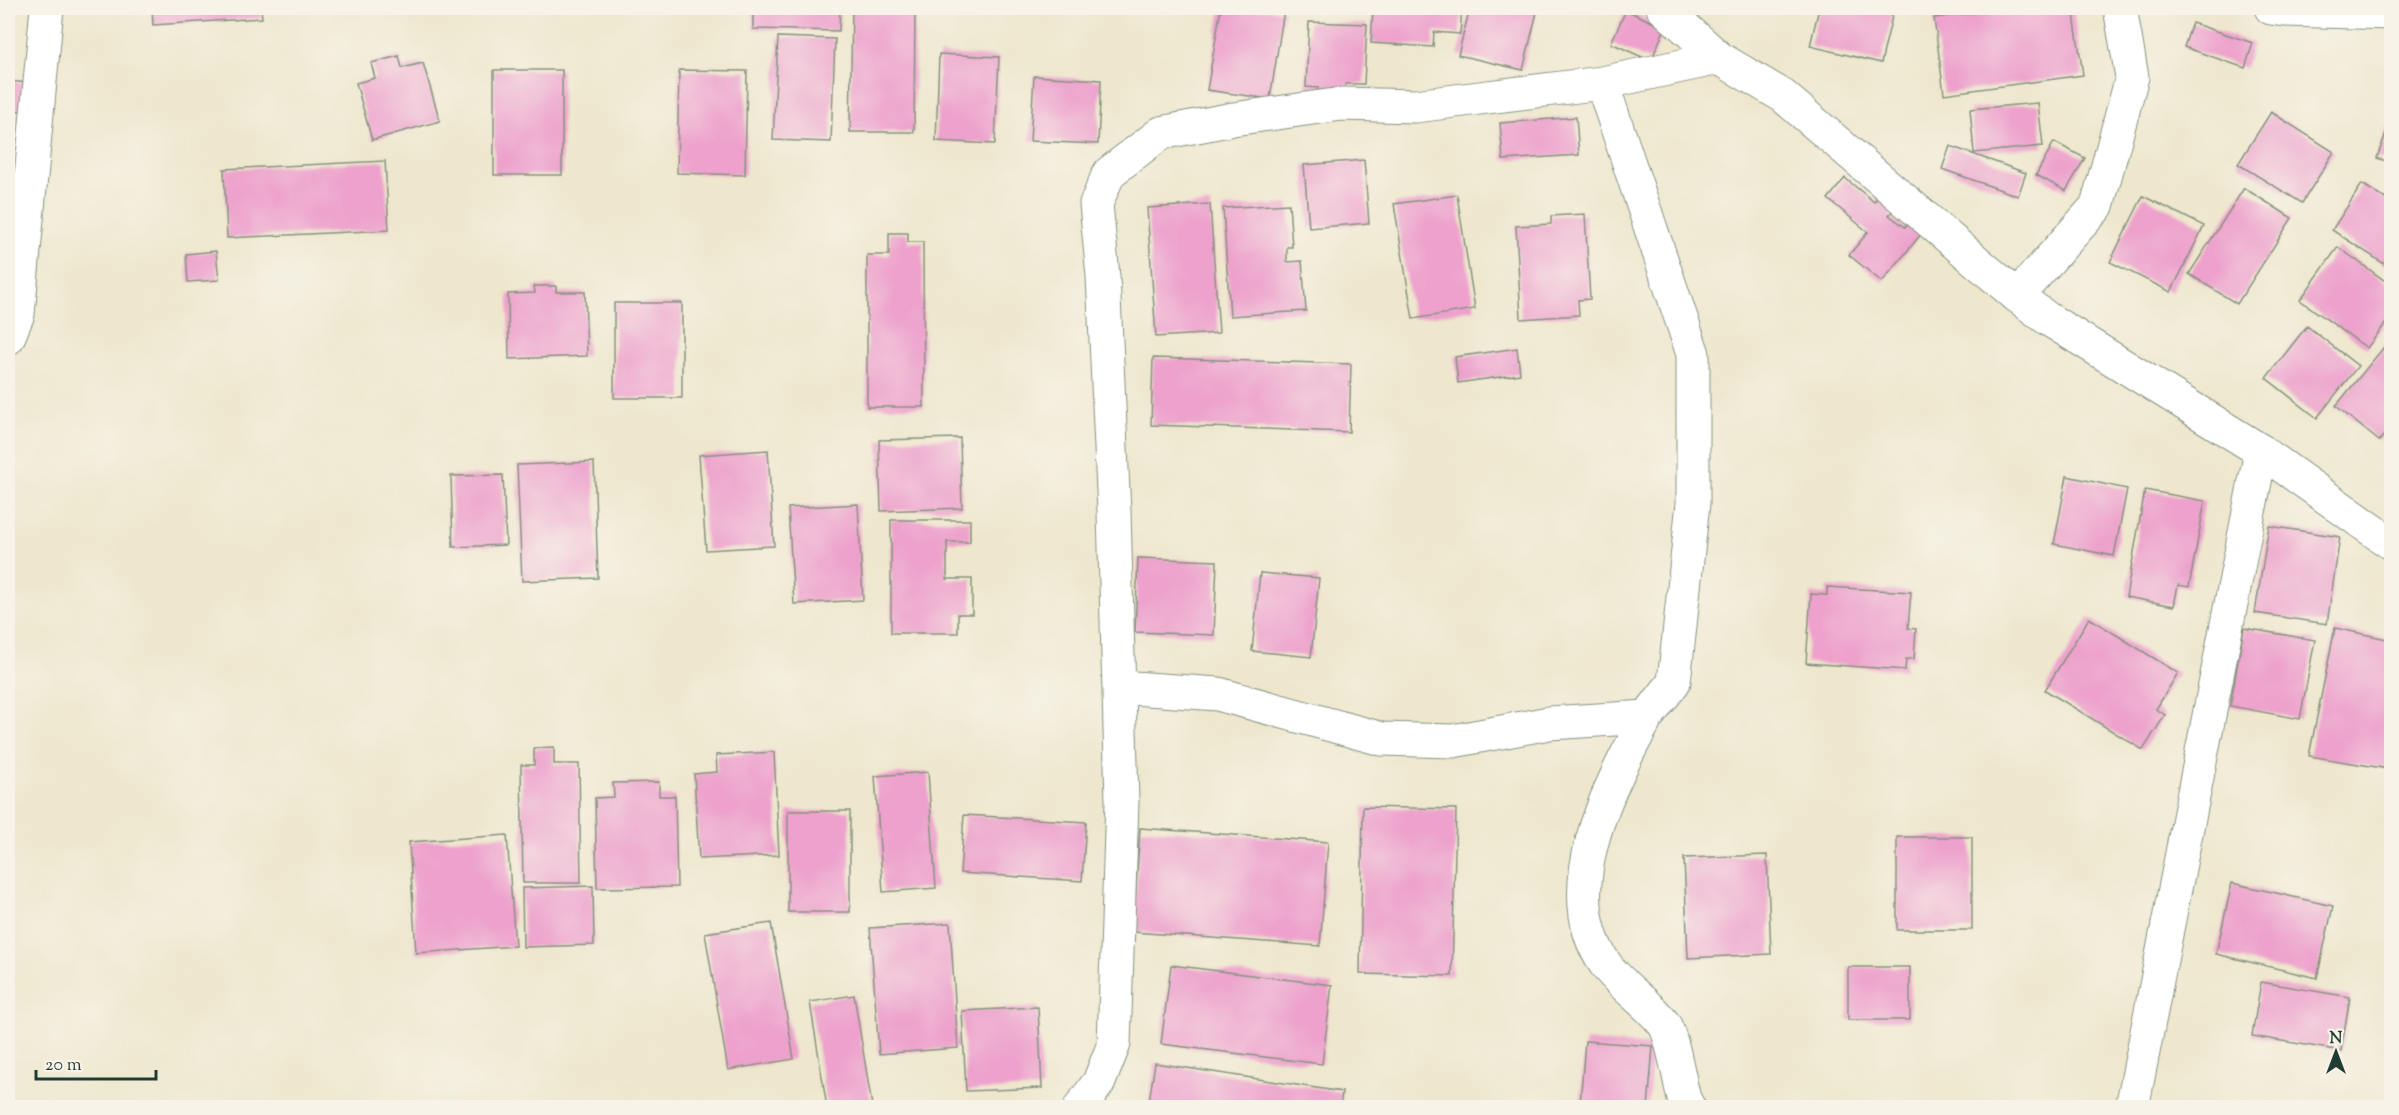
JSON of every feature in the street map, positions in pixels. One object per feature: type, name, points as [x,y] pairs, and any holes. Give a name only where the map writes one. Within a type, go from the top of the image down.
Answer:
[{"type":"street","points":[[8,338],[18,314],[47,8]]},
{"type":"street","points":[[1663,8],[1719,58],[1783,96],[2017,296],[2058,325],[2261,451],[2391,544]]},
{"type":"street","points":[[2017,296],[2097,206],[2132,77],[2120,8]]},
{"type":"street","points":[[2271,8],[2391,13]]},
{"type":"street","points":[[1080,1107],[1099,1082],[1114,1044],[1122,801],[1113,489],[1103,276],[1096,204],[1109,173],[1161,133],[1233,119],[1341,104],[1415,106],[1602,83],[1719,58]]},
{"type":"street","points":[[1602,83],[1693,354],[1693,503],[1674,682],[1647,717],[1614,776],[1588,851],[1586,923],[1606,964],[1665,1026],[1684,1099],[1689,1107]]},
{"type":"street","points":[[2132,1107],[2261,451]]},
{"type":"street","points":[[1119,687],[1218,694],[1382,739],[1453,741],[1549,723],[1647,717]]},
{"type":"building","points":[[152,8],[261,8],[262,18],[153,25]]},
{"type":"building","points":[[753,8],[840,8],[839,31],[753,29]]},
{"type":"building","points":[[852,8],[915,8],[914,132],[850,132]]},
{"type":"building","points":[[1221,8],[1284,10],[1270,99],[1207,90]]},
{"type":"building","points":[[1373,8],[1462,8],[1460,34],[1434,32],[1433,47],[1371,43]]},
{"type":"building","points":[[1470,8],[1538,8],[1523,70],[1458,55]]},
{"type":"building","points":[[1819,8],[1894,8],[1881,63],[1810,46]]},
{"type":"building","points":[[2009,8],[2073,8],[2083,75],[1944,94],[1934,18]]},
{"type":"building","points":[[1626,10],[1665,28],[1651,61],[1611,43]]},
{"type":"building","points":[[1309,22],[1367,24],[1364,84],[1345,84],[1345,93],[1318,92],[1318,88],[1306,87]]},
{"type":"building","points":[[2192,23],[2253,43],[2245,68],[2184,47]]},
{"type":"building","points":[[778,37],[835,39],[831,142],[773,140]]},
{"type":"building","points":[[939,54],[999,57],[995,144],[936,141]]},
{"type":"building","points":[[399,56],[402,68],[423,63],[440,121],[372,140],[356,83],[375,78],[371,63]]},
{"type":"building","points":[[494,70],[562,70],[562,175],[494,175]]},
{"type":"building","points":[[679,70],[747,71],[745,175],[677,173]]},
{"type":"building","points":[[1034,76],[1101,80],[1098,144],[1030,141]]},
{"type":"building","points":[[8,81],[29,83],[25,111],[8,110]]},
{"type":"building","points":[[2038,103],[2043,146],[1974,153],[1970,109]]},
{"type":"building","points":[[2271,112],[2334,152],[2302,203],[2238,164]]},
{"type":"building","points":[[2392,116],[2392,163],[2377,158]]},
{"type":"building","points":[[1576,117],[1579,155],[1503,160],[1500,123]]},
{"type":"building","points":[[2054,142],[2085,158],[2066,191],[2036,175]]},
{"type":"building","points":[[1950,146],[2026,173],[2018,196],[1942,169]]},
{"type":"building","points":[[1364,160],[1369,223],[1309,228],[1304,165]]},
{"type":"building","points":[[385,161],[389,230],[227,238],[224,169]]},
{"type":"building","points":[[1845,178],[1874,202],[1884,191],[1899,204],[1889,215],[1905,227],[1913,217],[1926,228],[1882,282],[1849,255],[1868,232],[1828,199]]},
{"type":"building","points":[[2362,184],[2392,203],[2392,269],[2332,230]]},
{"type":"building","points":[[2244,188],[2292,218],[2237,304],[2189,274]]},
{"type":"building","points":[[1457,195],[1475,309],[1413,319],[1394,204]]},
{"type":"building","points":[[2143,196],[2204,226],[2171,292],[2110,262]]},
{"type":"building","points":[[1210,204],[1219,333],[1156,337],[1147,208]]},
{"type":"building","points":[[1289,204],[1292,247],[1287,247],[1287,262],[1302,261],[1306,311],[1230,316],[1223,208]]},
{"type":"building","points":[[1585,214],[1590,299],[1578,300],[1579,315],[1521,319],[1516,226],[1551,224],[1551,216]]},
{"type":"building","points":[[889,233],[908,233],[908,242],[923,242],[924,407],[867,407],[867,255],[889,255]]},
{"type":"building","points":[[2338,247],[2392,286],[2392,315],[2367,348],[2300,300]]},
{"type":"building","points":[[216,251],[219,280],[188,282],[186,254]]},
{"type":"building","points":[[534,286],[556,286],[556,292],[585,292],[587,356],[509,359],[508,294],[535,293]]},
{"type":"building","points":[[614,303],[682,303],[682,398],[614,398]]},
{"type":"building","points":[[2307,326],[2358,366],[2317,418],[2266,378]]},
{"type":"building","points":[[2392,337],[2392,426],[2379,441],[2336,406]]},
{"type":"building","points":[[1517,348],[1520,374],[1458,383],[1455,357]]},
{"type":"building","points":[[1153,358],[1351,364],[1349,432],[1151,425]]},
{"type":"building","points":[[960,438],[962,508],[881,511],[879,440]]},
{"type":"building","points":[[768,450],[774,546],[706,550],[699,455]]},
{"type":"building","points":[[594,462],[598,578],[522,581],[517,465]]},
{"type":"building","points":[[503,475],[506,545],[453,547],[451,476]]},
{"type":"building","points":[[2067,476],[2127,489],[2114,556],[2054,544]]},
{"type":"building","points":[[2145,490],[2205,501],[2189,587],[2178,585],[2174,606],[2126,597]]},
{"type":"building","points":[[858,504],[863,600],[794,604],[788,508]]},
{"type":"building","points":[[891,520],[970,520],[970,542],[947,542],[947,579],[972,579],[972,614],[958,614],[958,633],[891,633]]},
{"type":"building","points":[[2269,526],[2340,537],[2327,624],[2255,613]]},
{"type":"building","points":[[1138,558],[1217,561],[1214,635],[1135,632]]},
{"type":"building","points":[[1260,573],[1319,578],[1311,657],[1252,651]]},
{"type":"building","points":[[1827,587],[1911,592],[1908,628],[1916,629],[1914,659],[1906,659],[1905,670],[1806,663],[1811,594],[1827,595]]},
{"type":"building","points":[[2089,618],[2178,673],[2156,709],[2165,715],[2143,750],[2045,690]]},
{"type":"building","points":[[2244,628],[2315,640],[2300,719],[2230,706]]},
{"type":"building","points":[[2335,628],[2392,640],[2389,769],[2309,756]]},
{"type":"building","points":[[554,747],[554,764],[579,764],[581,883],[523,883],[521,765],[534,765],[534,748]]},
{"type":"building","points":[[774,752],[779,855],[699,859],[694,774],[717,772],[716,755]]},
{"type":"building","points":[[928,772],[936,888],[883,892],[875,776]]},
{"type":"building","points":[[659,782],[659,796],[675,796],[677,887],[597,888],[595,798],[614,797],[613,783]]},
{"type":"building","points":[[1363,807],[1456,809],[1452,976],[1360,974]]},
{"type":"building","points":[[788,811],[850,811],[850,912],[788,912]]},
{"type":"building","points":[[964,815],[1086,822],[1082,881],[960,873]]},
{"type":"building","points":[[1140,828],[1328,842],[1320,946],[1133,932]]},
{"type":"building","points":[[507,835],[515,946],[416,953],[409,842]]},
{"type":"building","points":[[1897,837],[1972,837],[1972,930],[1897,930]]},
{"type":"building","points":[[1767,855],[1771,954],[1688,958],[1684,858]]},
{"type":"building","points":[[2232,883],[2333,906],[2317,978],[2216,954]]},
{"type":"building","points":[[593,886],[594,945],[523,947],[522,888]]},
{"type":"building","points":[[771,923],[794,1059],[728,1070],[705,933]]},
{"type":"building","points":[[950,923],[958,1048],[879,1054],[870,928]]},
{"type":"building","points":[[1171,965],[1332,985],[1322,1064],[1161,1044]]},
{"type":"building","points":[[1848,967],[1910,967],[1910,1020],[1848,1020]]},
{"type":"building","points":[[2261,982],[2350,997],[2341,1051],[2252,1036]]},
{"type":"building","points":[[854,995],[872,1106],[827,1108],[810,1002]]},
{"type":"building","points":[[1038,1007],[1042,1088],[966,1091],[962,1011]]},
{"type":"building","points":[[1585,1041],[1653,1046],[1648,1108],[1580,1105]]},
{"type":"building","points":[[1155,1063],[1342,1092],[1340,1108],[1148,1108]]}]
